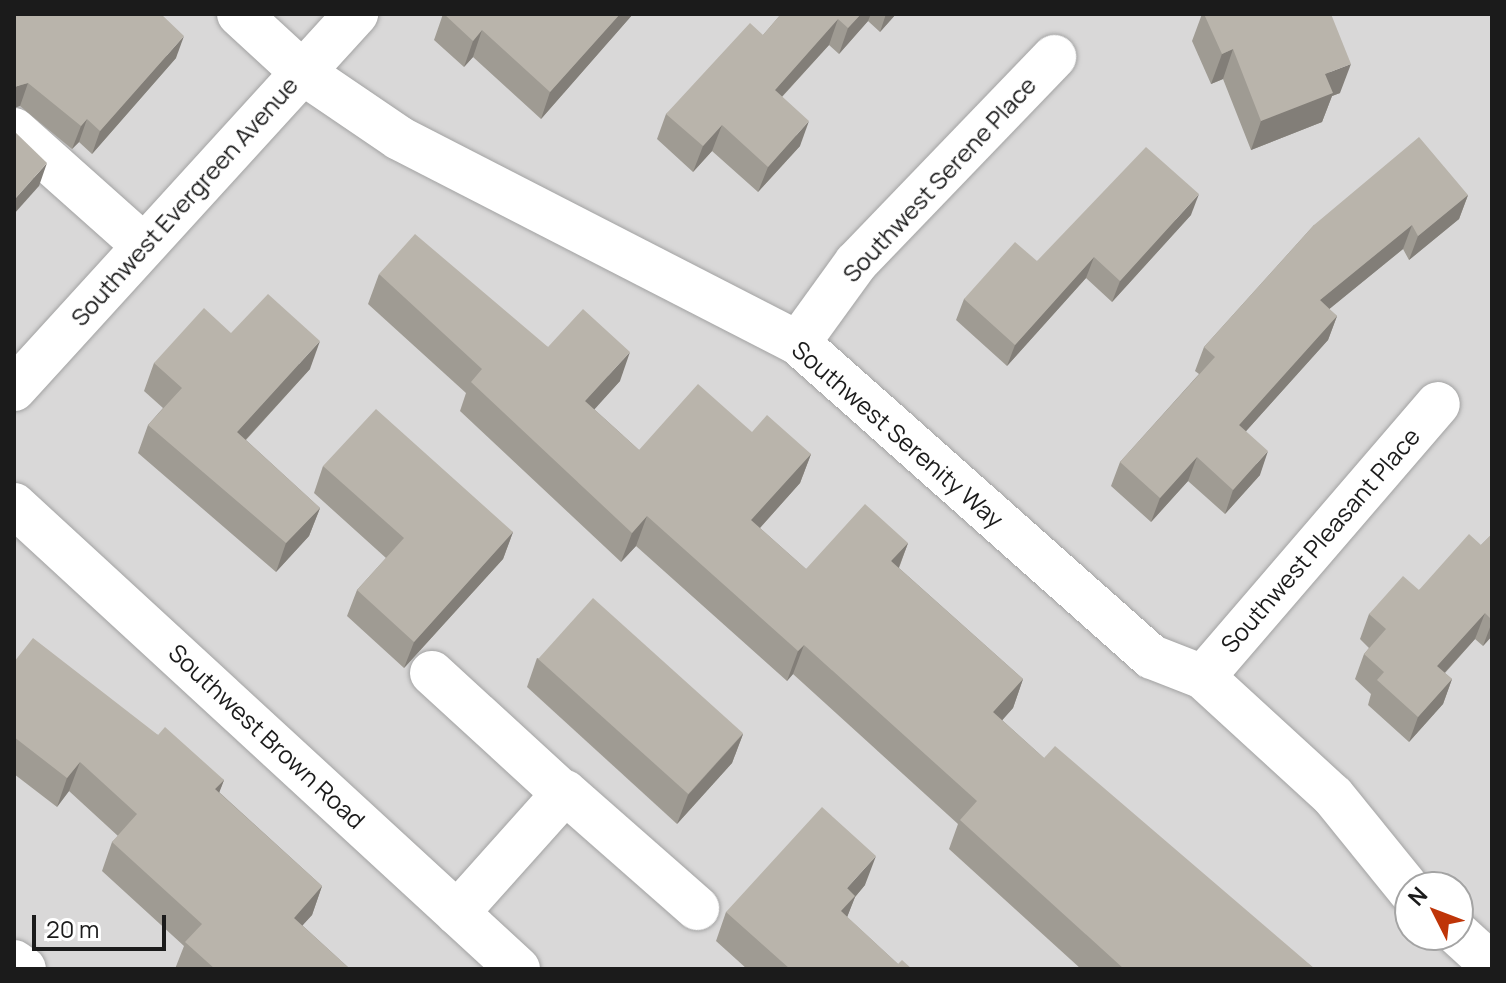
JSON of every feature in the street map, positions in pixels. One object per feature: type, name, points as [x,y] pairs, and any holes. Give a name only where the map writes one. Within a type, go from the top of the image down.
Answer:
[{"type":"street","name":"Southwest Serenity Way","points":[[239,14],[302,72],[399,138],[798,343],[1152,657],[1203,677],[1333,796],[1394,871]]},
{"type":"street","name":"Southwest Evergreen Avenue","points":[[14,389],[356,14]]},
{"type":"street","name":"Southwest Serene Place","points":[[798,343],[856,263],[1054,57]]},
{"type":"street","points":[[14,130],[143,245]]},
{"type":"street","name":"Southwest Pleasant Place","points":[[1203,677],[1438,404]]},
{"type":"street","name":"Southwest Brown Road","points":[[14,505],[518,969]]},
{"type":"street","points":[[432,673],[564,794],[697,908]]},
{"type":"street","points":[[457,913],[564,794]]},
{"type":"street","points":[[1474,949],[1492,965]]},
{"type":"street","points":[[14,962],[24,969]]},
{"type":"shaded area","points":[[14,14],[1492,14],[1492,969],[14,969]]},
{"type":"building","points":[[14,14],[161,14],[184,36],[100,131],[87,119],[81,126],[28,83],[14,87]]},
{"type":"building","points":[[444,14],[620,14],[550,92],[482,30],[473,41]]},
{"type":"building","points":[[781,14],[861,14],[848,28],[838,19],[775,90],[809,121],[768,167],[722,125],[703,146],[666,114],[750,23],[763,35]]},
{"type":"building","points":[[1204,14],[1331,14],[1351,64],[1325,74],[1333,93],[1261,121],[1233,49],[1222,54]]},
{"type":"building","points":[[14,131],[47,163],[14,200]]},
{"type":"building","points":[[1419,137],[1468,195],[1418,236],[1412,225],[1320,300],[1337,316],[1239,425],[1268,451],[1233,490],[1197,457],[1160,498],[1120,462],[1215,357],[1204,347],[1314,225]]},
{"type":"building","points":[[1146,147],[1199,194],[1120,281],[1094,257],[1015,345],[964,299],[1015,242],[1037,261]]},
{"type":"building","points":[[415,234],[548,347],[583,309],[630,352],[585,401],[639,450],[698,384],[752,432],[767,415],[811,454],[751,520],[806,569],[865,504],[908,543],[891,561],[1023,679],[993,712],[1044,758],[1055,746],[1315,969],[1124,969],[960,820],[977,801],[804,645],[798,651],[647,516],[632,533],[471,382],[482,369],[379,274]]},
{"type":"building","points":[[268,294],[320,341],[237,432],[320,508],[286,543],[148,425],[182,388],[154,363],[204,308],[231,333]]},
{"type":"building","points":[[376,409],[513,532],[414,642],[357,590],[404,538],[323,466]]},
{"type":"building","points":[[1469,534],[1481,545],[1492,534],[1492,620],[1485,613],[1437,666],[1452,679],[1418,717],[1377,680],[1384,672],[1364,654],[1386,629],[1369,614],[1403,576],[1419,590]]},
{"type":"building","points":[[593,598],[743,733],[688,794],[538,659]]},
{"type":"building","points":[[33,638],[158,735],[165,727],[224,780],[215,789],[322,886],[294,918],[350,969],[215,969],[185,942],[202,924],[112,842],[137,814],[80,762],[67,778],[14,737],[14,662]]},
{"type":"building","points":[[822,807],[876,856],[847,888],[855,896],[841,911],[898,964],[902,960],[912,969],[790,969],[726,912]]}]
